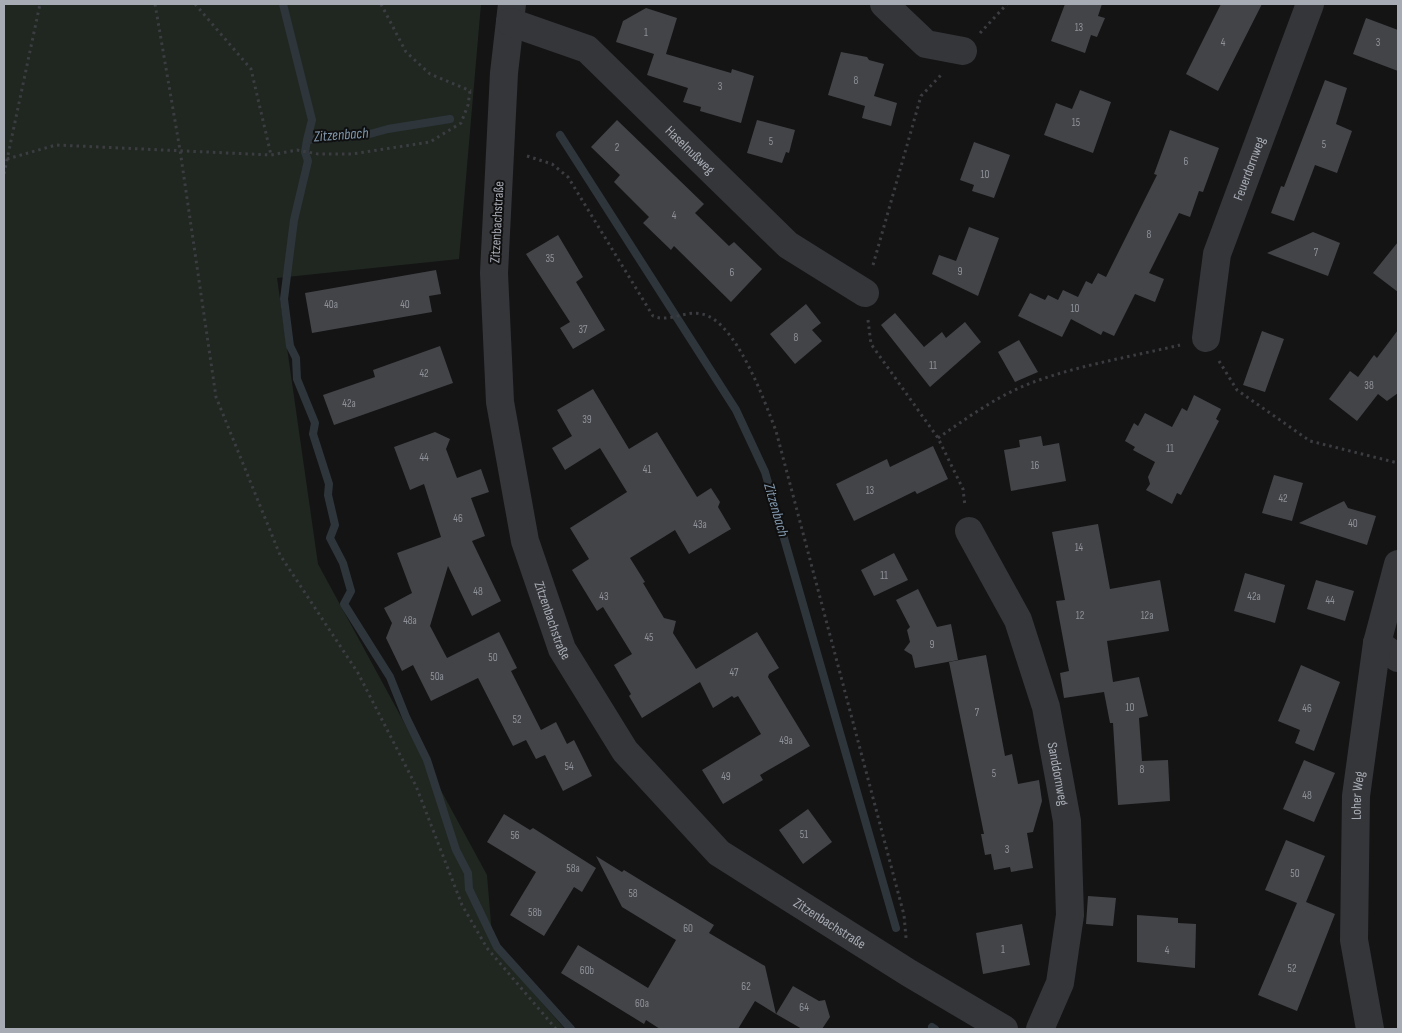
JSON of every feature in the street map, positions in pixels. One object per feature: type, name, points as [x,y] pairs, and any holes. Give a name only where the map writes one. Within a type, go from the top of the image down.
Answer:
[{"type":"street","points":[[884,4],[926,44],[963,51]]},
{"type":"street","name":"Feuerdornweg","points":[[1206,338],[1217,254],[1310,4]]},
{"type":"street","name":"Zitzenbachstraße","points":[[511,13],[503,96],[494,273],[500,402],[525,541],[562,649],[625,751],[719,853],[909,973],[1004,1029]]},
{"type":"street","name":"Haselnußweg","points":[[511,13],[587,49],[788,245],[865,293]]},
{"type":"street","name":"Sanddornweg","points":[[969,531],[1018,620],[1046,707],[1067,821],[1070,915],[1060,983],[1040,1029]]},
{"type":"street","name":"Loher Weg","points":[[1370,1029],[1354,940],[1356,796],[1388,650],[1398,564]]},
{"type":"path","points":[[4,174],[40,4]]},
{"type":"path","points":[[155,4],[180,150],[216,397],[280,555],[358,673],[416,786],[462,905],[487,948],[556,1029]]},
{"type":"path","points":[[195,4],[251,69],[271,156]]},
{"type":"path","points":[[381,4],[406,52],[430,74],[470,91],[503,96]]},
{"type":"path","points":[[969,531],[963,490],[938,438],[871,344],[865,293],[921,96],[1007,4]]},
{"type":"path","points":[[7,159],[56,145],[271,156],[297,150],[318,154],[352,154],[430,142],[461,123],[468,105],[470,91]]},
{"type":"path","points":[[500,154],[534,157],[552,164],[568,178],[652,316],[660,319],[698,313],[716,319],[737,346],[760,389],[776,431],[904,915],[909,973]]},
{"type":"path","points":[[938,438],[986,406],[1029,384],[1072,369],[1206,338],[1237,390],[1310,442],[1398,463]]},
{"type":"shaded area","points":[[4,4],[481,4],[459,259],[277,278],[318,564],[487,875],[493,947],[565,1029],[4,1029]]},
{"type":"building","points":[[1065,4],[1102,4],[1098,16],[1105,18],[1097,37],[1091,35],[1085,53],[1051,41]]},
{"type":"building","points":[[1221,4],[1262,4],[1218,91],[1186,74]]},
{"type":"building","points":[[646,8],[677,18],[666,54],[731,73],[732,69],[754,76],[741,123],[700,111],[701,107],[683,102],[688,88],[647,75],[654,54],[616,42],[623,21]]},
{"type":"building","points":[[1366,18],[1398,30],[1398,71],[1353,54]]},
{"type":"building","points":[[841,52],[867,57],[869,60],[884,64],[874,96],[897,103],[891,126],[862,118],[865,106],[828,95]]},
{"type":"building","points":[[1325,80],[1347,88],[1336,124],[1352,131],[1337,173],[1315,165],[1294,221],[1271,213],[1281,186],[1284,187]]},
{"type":"building","points":[[1080,90],[1111,102],[1093,153],[1044,135],[1056,103],[1072,109]]},
{"type":"building","points":[[617,120],[704,204],[695,213],[729,246],[734,242],[762,269],[731,302],[674,246],[671,250],[643,223],[649,217],[614,182],[620,175],[591,147]]},
{"type":"building","points":[[757,120],[795,130],[789,153],[786,152],[782,163],[747,153]]},
{"type":"building","points":[[1170,130],[1219,148],[1203,192],[1199,191],[1190,217],[1179,213],[1149,273],[1164,279],[1155,302],[1135,294],[1114,336],[1103,331],[1101,335],[1071,319],[1062,337],[1018,316],[1030,293],[1045,300],[1048,295],[1058,300],[1063,290],[1078,297],[1086,281],[1092,284],[1098,273],[1106,277],[1157,175],[1154,174]]},
{"type":"building","points":[[974,142],[1010,155],[994,198],[972,191],[974,185],[960,180]]},
{"type":"building","points":[[969,227],[999,238],[978,296],[932,274],[939,255],[956,261]]},
{"type":"building","points":[[1313,232],[1340,243],[1328,276],[1267,253]]},
{"type":"building","points":[[558,235],[583,277],[576,282],[605,330],[573,349],[560,328],[570,322],[526,254]]},
{"type":"building","points":[[1398,242],[1398,292],[1373,273]]},
{"type":"building","points":[[436,270],[441,294],[429,296],[432,312],[312,333],[305,293]]},
{"type":"building","points":[[806,304],[821,323],[812,330],[822,341],[795,364],[770,334]]},
{"type":"building","points":[[895,313],[924,347],[942,332],[946,338],[965,322],[981,342],[930,387],[881,325]]},
{"type":"building","points":[[1398,330],[1398,393],[1387,401],[1378,394],[1357,421],[1329,399],[1350,371],[1358,377],[1374,355],[1377,358]]},
{"type":"building","points":[[1262,331],[1284,339],[1265,392],[1243,385]]},
{"type":"building","points":[[1019,340],[1038,372],[1015,382],[998,352]]},
{"type":"building","points":[[440,346],[453,383],[334,425],[323,395],[375,377],[373,370]]},
{"type":"building","points":[[593,389],[629,449],[657,432],[697,497],[711,488],[720,502],[718,507],[731,529],[689,554],[675,530],[630,558],[664,618],[676,621],[673,633],[696,669],[757,632],[779,668],[769,674],[768,677],[810,746],[760,775],[763,780],[723,804],[702,770],[761,734],[738,696],[734,698],[732,696],[713,708],[700,682],[642,718],[614,665],[632,654],[603,607],[597,611],[572,570],[589,559],[570,528],[627,492],[600,448],[565,470],[552,448],[572,436],[557,410]]},
{"type":"building","points":[[1194,395],[1221,409],[1216,419],[1219,421],[1181,495],[1177,493],[1172,504],[1146,490],[1150,484],[1148,477],[1155,462],[1133,450],[1135,447],[1125,441],[1134,423],[1138,426],[1145,413],[1172,427],[1182,408],[1187,411]]},
{"type":"building","points":[[435,432],[450,439],[446,449],[457,478],[481,469],[489,492],[471,498],[485,536],[472,541],[501,601],[472,616],[448,566],[430,626],[447,658],[499,632],[517,668],[511,671],[541,730],[556,722],[567,744],[574,740],[592,776],[563,791],[545,755],[536,759],[526,740],[513,746],[478,678],[431,701],[413,665],[402,671],[386,638],[392,623],[384,608],[412,593],[397,553],[441,537],[424,484],[410,490],[394,447]]},
{"type":"building","points":[[1041,436],[1043,446],[1059,443],[1066,481],[1011,491],[1004,450],[1020,447],[1019,440]]},
{"type":"building","points":[[933,446],[948,479],[917,494],[915,491],[854,521],[836,484],[887,459],[890,467]]},
{"type":"building","points":[[1274,475],[1303,483],[1292,521],[1262,513]]},
{"type":"building","points":[[1344,501],[1348,508],[1376,516],[1367,545],[1299,523]]},
{"type":"building","points":[[1098,524],[1110,589],[1160,580],[1169,631],[1107,641],[1113,682],[1139,677],[1148,716],[1139,718],[1142,761],[1168,760],[1170,801],[1118,805],[1113,723],[1110,723],[1104,692],[1064,698],[1060,673],[1069,671],[1056,601],[1065,600],[1052,532]]},
{"type":"building","points":[[894,553],[908,580],[874,596],[861,570]]},
{"type":"building","points":[[1245,573],[1285,585],[1275,623],[1234,611]]},
{"type":"building","points":[[1316,580],[1354,591],[1345,621],[1307,609]]},
{"type":"building","points":[[918,589],[937,627],[951,624],[958,660],[915,668],[912,655],[904,650],[910,642],[907,630],[910,627],[896,600]]},
{"type":"building","points":[[986,655],[1005,756],[1012,754],[1018,784],[1039,780],[1042,801],[1033,832],[1027,833],[1033,868],[1011,872],[1010,867],[994,870],[991,854],[985,855],[981,834],[984,834],[949,662]]},
{"type":"building","points":[[1301,665],[1340,682],[1314,751],[1295,743],[1300,730],[1278,721]]},
{"type":"building","points":[[1304,760],[1335,773],[1314,822],[1283,809]]},
{"type":"building","points":[[808,809],[832,842],[803,864],[779,830]]},
{"type":"building","points":[[504,814],[530,830],[533,828],[596,868],[582,892],[574,887],[544,936],[510,915],[536,872],[487,842]]},
{"type":"building","points":[[1286,840],[1325,856],[1306,902],[1335,914],[1297,1011],[1258,995],[1297,903],[1265,890]]},
{"type":"building","points":[[596,856],[622,872],[624,870],[714,925],[709,933],[765,966],[776,1014],[755,1001],[738,1029],[660,1029],[646,1020],[644,1024],[561,973],[578,945],[648,988],[676,940],[622,907]]},
{"type":"building","points":[[1088,896],[1116,898],[1113,926],[1086,924]]},
{"type":"building","points":[[1137,915],[1178,918],[1178,923],[1196,924],[1195,968],[1137,962]]},
{"type":"building","points":[[1022,924],[1030,965],[983,974],[976,933]]},
{"type":"building","points":[[793,986],[819,1001],[825,1000],[830,1017],[822,1029],[802,1029],[776,1014]]},
{"type":"waterway","name":"Zitzenbach","points":[[283,4],[312,120],[307,140],[366,135],[388,129],[450,119]]},
{"type":"waterway","name":"Zitzenbach","points":[[560,135],[736,410],[765,472],[896,928]]},
{"type":"waterway","points":[[307,140],[305,152],[308,161],[294,220],[284,299],[290,346],[296,358],[297,379],[315,423],[313,434],[329,484],[328,495],[335,525],[330,538],[343,563],[351,591],[344,604],[390,677],[406,717],[427,760],[456,850],[468,873],[469,889],[497,947],[571,1029]]}]
